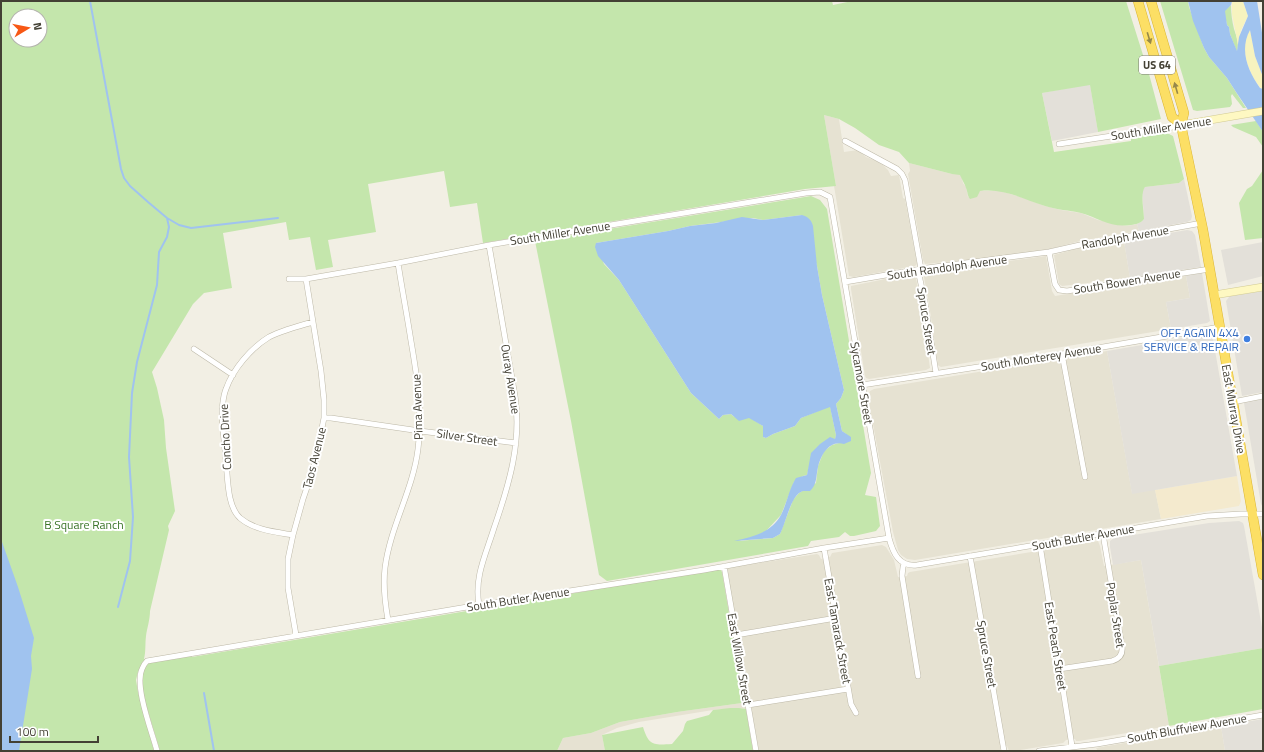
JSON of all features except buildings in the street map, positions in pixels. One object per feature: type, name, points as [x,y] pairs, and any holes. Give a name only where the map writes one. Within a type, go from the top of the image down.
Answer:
[{"type":"highway","name":"East Murray Drive","points":[[1138,1],[1172,117],[1181,125]]},
{"type":"highway","name":"East Murray Drive","points":[[1151,1],[1184,113],[1181,125],[1202,223],[1263,575]]},
{"type":"main road","name":"South Miller Avenue","points":[[1181,125],[1263,111]]},
{"type":"main road","points":[[1214,295],[1263,287]]},
{"type":"street","name":"South Miller Avenue","points":[[1059,144],[1164,129],[1181,125]]},
{"type":"street","name":"Spruce Street","points":[[845,141],[898,169],[905,180],[936,373]]},
{"type":"street","name":"South Miller Avenue","points":[[289,279],[306,279],[489,245],[806,192],[820,192],[830,197]]},
{"type":"street","name":"Sycamore Street","points":[[830,197],[889,538],[896,555],[904,564]]},
{"type":"street","name":"Randolph Avenue","points":[[1049,252],[1202,223]]},
{"type":"street","name":"Ouray Avenue","points":[[479,605],[477,596],[478,576],[508,487],[514,460],[517,419],[516,402],[489,245]]},
{"type":"street","name":"South Randolph Avenue","points":[[845,282],[920,269],[1049,252]]},
{"type":"street","name":"South Bowen Avenue","points":[[1049,252],[1055,284],[1059,290],[1067,291],[1210,269]]},
{"type":"street","name":"Pima Avenue","points":[[388,620],[384,578],[385,568],[388,553],[414,468],[420,431],[417,372],[398,263]]},
{"type":"street","name":"Taos Avenue","points":[[296,635],[288,588],[288,559],[293,534],[314,467],[324,418],[322,378],[306,279]]},
{"type":"street","name":"Concho Drive","points":[[293,534],[267,531],[246,522],[235,512],[228,487],[222,410],[225,390],[233,375],[249,354],[262,342],[284,330],[313,322]]},
{"type":"street","name":"South Monterey Avenue","points":[[862,385],[1062,354],[1220,327]]},
{"type":"street","points":[[194,349],[233,375]]},
{"type":"street","points":[[1062,354],[1085,477]]},
{"type":"street","points":[[1233,402],[1263,396]]},
{"type":"street","name":"Silver Street","points":[[324,418],[516,443]]},
{"type":"street","name":"South Butler Avenue","points":[[904,564],[911,566],[1207,516],[1263,514]]},
{"type":"street","name":"Poplar Street","points":[[1059,669],[1112,661],[1118,659],[1122,654],[1103,534]]},
{"type":"street","name":"South Butler Avenue","points":[[157,751],[141,693],[141,669],[147,661],[296,635],[889,538]]},
{"type":"street","name":"East Peach Street","points":[[1040,545],[1072,746]]},
{"type":"street","name":"East Tamarack Street","points":[[824,548],[848,689],[851,704],[856,713]]},
{"type":"street","name":"Spruce Street","points":[[970,556],[1004,751]]},
{"type":"street","points":[[904,564],[902,576],[918,676]]},
{"type":"street","name":"East Willow Street","points":[[724,566],[756,751]]},
{"type":"street","points":[[736,635],[836,618]]},
{"type":"street","points":[[748,705],[848,689]]},
{"type":"street","name":"South Bluffview Avenue","points":[[1039,751],[1097,744],[1263,715]]},
{"type":"shaded area","points":[[1090,84],[1098,132],[1052,141],[1042,93]]},
{"type":"shaded area","points":[[824,115],[839,119],[844,152],[858,150],[866,157],[883,165],[891,176],[899,175],[917,264],[915,266],[854,277],[849,276]]},
{"type":"shaded area","points":[[909,163],[952,174],[961,174],[968,197],[980,191],[1001,191],[1045,206],[1081,213],[1098,220],[1127,226],[1137,224],[1139,231],[1080,241],[1050,249],[988,258],[925,264],[923,260],[908,174],[910,171]]},
{"type":"shaded area","points":[[1184,179],[1192,216],[1191,220],[1139,231],[1137,224],[1144,219],[1142,190],[1145,187],[1179,183]]},
{"type":"shaded area","points":[[1187,230],[1192,231],[1195,235],[1201,267],[1130,278],[1124,241]]},
{"type":"shaded area","points":[[1124,241],[1130,278],[1062,286],[1059,284],[1054,255],[1079,248]]},
{"type":"shaded area","points":[[1263,242],[1263,276],[1228,285],[1221,250]]},
{"type":"shaded area","points":[[1046,256],[1052,291],[1055,296],[1186,276],[1190,298],[1166,302],[1171,329],[941,367],[939,366],[923,272]]},
{"type":"shaded area","points":[[915,273],[930,368],[926,370],[869,379],[866,378],[851,286]]},
{"type":"shaded area","points":[[1202,273],[1210,321],[1207,323],[1171,329],[1166,302],[1190,298],[1186,276]]},
{"type":"shaded area","points":[[1263,291],[1263,392],[1242,396],[1226,301],[1230,296]]},
{"type":"shaded area","points":[[1206,334],[1210,335],[1213,339],[1237,476],[1132,494],[1107,351]]},
{"type":"shaded area","points":[[1107,351],[1132,493],[1155,489],[1161,519],[915,560],[907,559],[901,555],[893,532],[868,397],[870,391],[874,389]]},
{"type":"shaded area","points":[[1263,399],[1263,507],[1261,504],[1244,403]]},
{"type":"shaded area","points":[[1237,476],[1241,501],[1239,506],[1161,519],[1155,490]]},
{"type":"shaded area","points":[[1239,521],[1243,523],[1244,526],[1263,633],[1263,648],[1159,666],[1141,560],[1113,565],[1110,541],[1114,538],[1209,523]]},
{"type":"shaded area","points":[[1098,541],[1104,566],[1141,560],[1169,726],[1079,741],[1076,741],[1075,739],[1066,740],[1063,743],[1015,751],[1009,751],[1007,746],[1000,747],[1000,751],[759,751],[727,568],[817,554],[821,559],[830,557],[832,553],[882,545],[886,547],[894,560],[898,577],[907,576],[910,572]]},
{"type":"shaded area","points":[[744,701],[746,709],[739,708],[713,710],[639,722],[617,728],[602,735],[605,751],[557,751],[563,738],[591,733],[620,722],[742,703]]},
{"type":"shaded area","points":[[1263,719],[1263,751],[1225,751],[1221,726]]},
{"type":"shaded area","points":[[1221,726],[1225,751],[1098,751],[1096,748]]},
{"type":"green space","name":"B Square Ranch","points":[[1,1],[832,1],[833,5],[852,1],[1126,1],[1149,74],[1161,119],[1098,132],[1090,85],[1042,93],[1054,152],[1131,141],[1131,136],[1167,133],[1173,136],[1184,179],[1179,183],[1145,187],[1142,198],[1144,219],[1136,224],[1124,226],[1111,224],[1081,213],[1050,207],[997,191],[980,191],[977,197],[970,199],[960,175],[909,163],[899,152],[879,145],[839,119],[824,115],[836,186],[805,189],[483,243],[477,203],[450,207],[444,171],[368,184],[376,232],[328,240],[333,267],[316,270],[310,237],[289,240],[286,222],[223,233],[232,288],[204,293],[193,304],[152,372],[164,420],[166,448],[175,511],[168,526],[169,530],[150,611],[144,659],[191,651],[192,657],[720,569],[722,572],[744,701],[742,703],[620,722],[591,733],[563,738],[557,751],[160,751],[141,684],[143,671],[138,672],[136,680],[154,751],[1,751]]},
{"type":"green space","points":[[1160,1],[1188,1],[1204,48],[1209,57],[1227,78],[1246,108],[1243,108],[1232,94],[1232,104],[1230,107],[1197,111],[1193,110]]},
{"type":"green space","points":[[1231,5],[1231,14],[1238,43],[1237,52],[1227,25],[1224,11]]},
{"type":"green space","points":[[1256,121],[1263,132],[1263,147],[1256,137],[1231,125]]},
{"type":"green space","points":[[1263,170],[1263,238],[1245,240],[1239,203],[1247,189],[1252,186]]},
{"type":"green space","points":[[811,196],[820,200],[827,209],[871,473],[865,495],[876,497],[880,526],[876,531],[854,536],[850,536],[845,532],[839,537],[811,541],[808,546],[607,581],[599,575],[571,421],[535,241]],"holes":[[[802,215],[817,266],[822,295],[844,390],[841,398],[836,404],[842,431],[846,434],[839,443],[832,445],[824,451],[818,466],[816,483],[799,493],[793,500],[780,534],[773,538],[738,541],[757,536],[766,531],[781,515],[794,482],[807,475],[809,467],[833,439],[835,440],[836,435],[830,406],[801,418],[795,426],[766,438],[763,437],[763,426],[749,417],[739,418],[731,414],[723,415],[719,419],[691,393],[619,280],[604,264],[596,243],[690,226],[753,218],[763,220]]]},
{"type":"green space","points":[[1263,648],[1263,709],[1169,726],[1159,666]]},
{"type":"green space","points":[[730,708],[746,709],[753,751],[605,751],[602,735],[643,727],[647,738],[653,743],[672,744],[683,731],[687,721],[709,715],[713,710]]},
{"type":"sand","points":[[1232,1],[1243,1],[1248,16],[1241,30],[1238,45],[1232,14]]},
{"type":"sand","points":[[1250,29],[1255,56],[1263,77],[1262,89],[1253,77],[1246,59],[1245,48]]},
{"type":"water","points":[[1188,1],[1232,1],[1231,5],[1225,11],[1227,25],[1237,51],[1239,37],[1248,16],[1243,1],[1257,1],[1263,39],[1263,77],[1255,56],[1250,30],[1245,45],[1245,53],[1252,75],[1260,88],[1263,89],[1263,132],[1227,78],[1209,57],[1193,21]]},
{"type":"water","points":[[802,215],[809,219],[813,226],[817,266],[822,295],[844,390],[841,398],[836,404],[842,431],[851,437],[851,441],[844,444],[834,444],[826,450],[819,462],[814,486],[810,491],[803,491],[795,497],[780,534],[773,538],[734,541],[748,538],[760,533],[772,526],[777,521],[781,515],[796,478],[807,475],[811,453],[830,437],[835,439],[836,435],[830,407],[801,418],[795,426],[766,438],[763,437],[763,426],[749,418],[739,421],[731,414],[723,415],[719,419],[691,393],[619,280],[598,256],[595,247],[596,243],[690,226],[716,223],[742,217],[763,220]]},
{"type":"water","points":[[1,539],[34,638],[31,656],[32,669],[19,751],[1,751]]},
{"type":"waterway","points":[[90,1],[121,169],[124,178],[130,186],[167,218],[179,225],[191,228],[278,218]]},
{"type":"waterway","points":[[118,607],[130,561],[133,517],[129,457],[132,393],[137,362],[157,285],[159,252],[167,237],[169,227],[167,218]]},
{"type":"waterway","points":[[204,693],[214,751]]},
{"type":"place","name":"OFF AGAIN 4X4 SERVICE & REPAIR","points":[[1247,339]]}]
